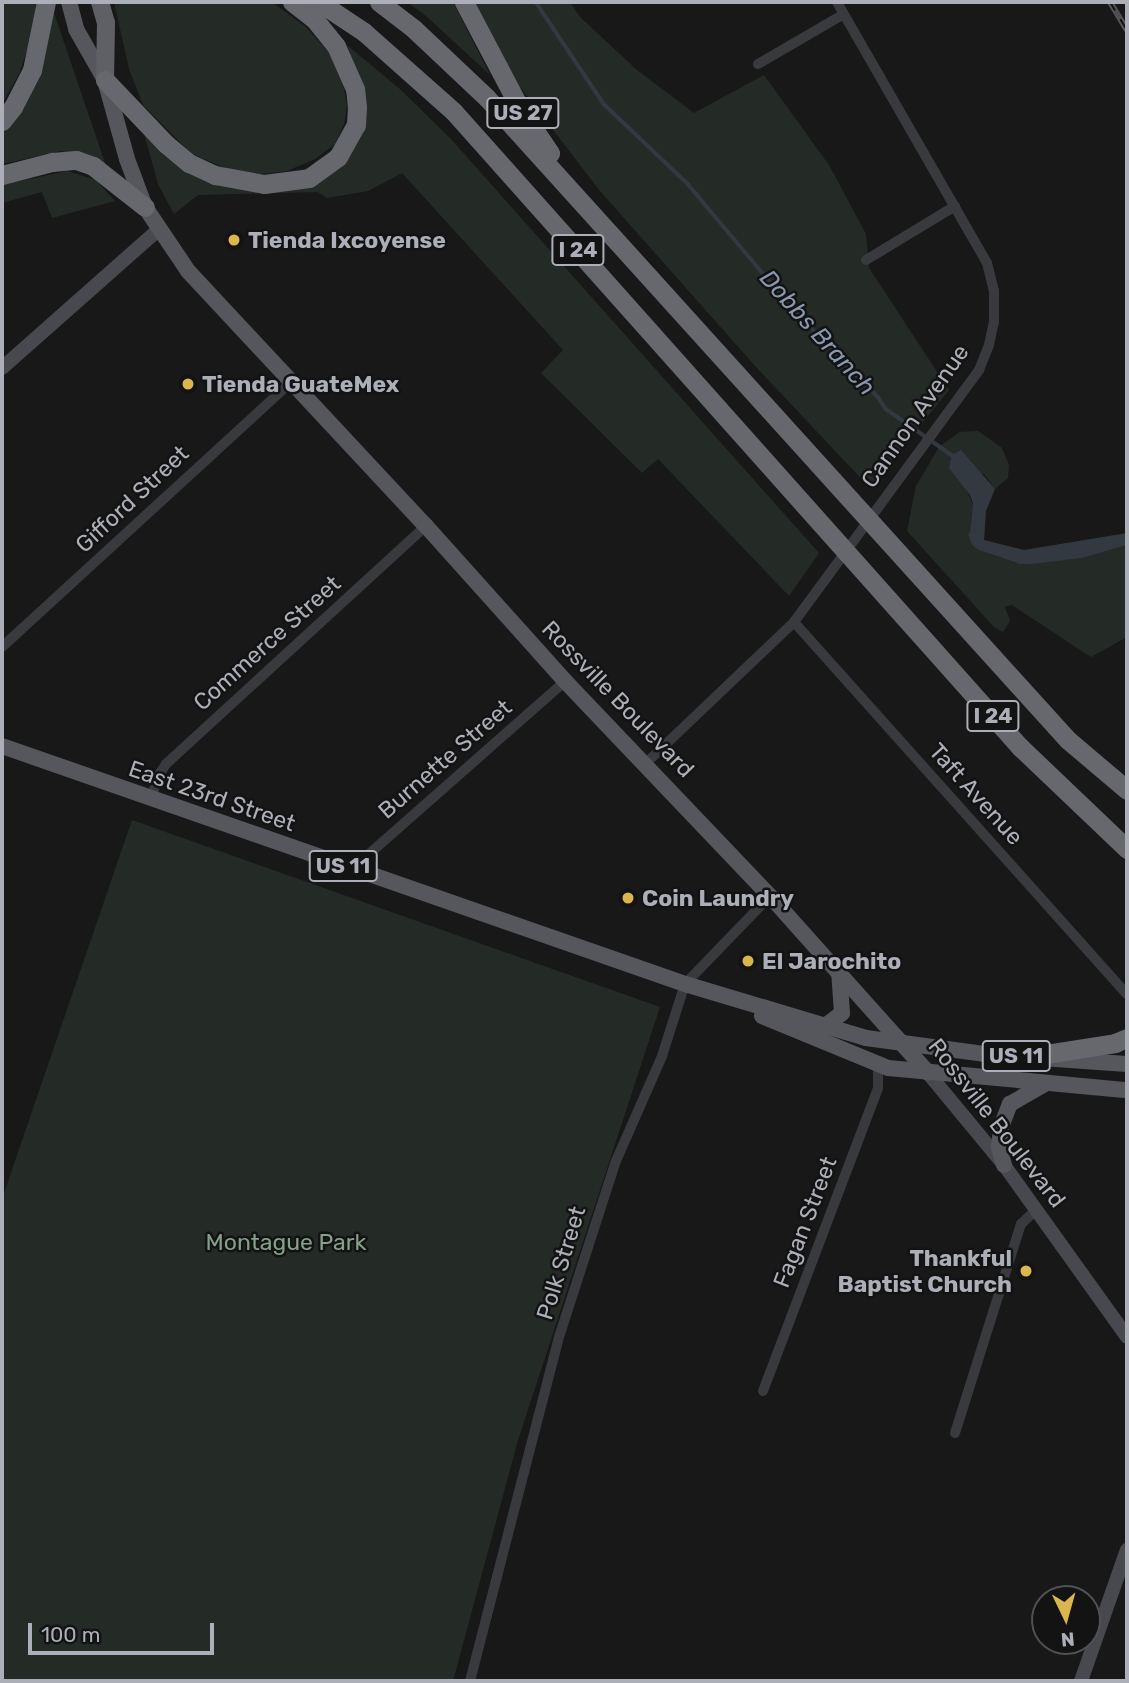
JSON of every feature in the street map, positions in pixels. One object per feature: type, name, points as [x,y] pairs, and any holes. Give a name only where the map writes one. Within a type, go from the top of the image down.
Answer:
[{"type":"highway","points":[[2,121],[13,107],[32,71],[46,2]]},
{"type":"highway","name":"Rossville Boulevard","points":[[100,2],[106,23],[105,80]]},
{"type":"highway","points":[[105,80],[166,144],[198,167],[238,181],[276,183],[309,178],[338,157],[356,125],[357,107],[355,89],[336,46],[314,19],[292,2]]},
{"type":"highway","name":"I 24","points":[[319,2],[364,32],[454,112],[1020,747],[1127,849]]},
{"type":"highway","name":"I 24","points":[[379,2],[414,29],[487,98],[1068,740],[1127,790]]},
{"type":"highway","name":"US 27","points":[[464,2],[521,110],[594,217]]},
{"type":"highway","points":[[2,176],[52,162],[76,160],[93,166],[145,207]]},
{"type":"highway","points":[[1027,1057],[1115,1043],[1127,1038]]},
{"type":"main road","name":"Rossville Boulevard","points":[[69,2],[76,29],[105,80],[127,159],[145,207],[188,271],[426,526],[565,681],[771,897],[905,1046],[1004,1165],[1127,1337]]},
{"type":"main road","points":[[2,368],[158,230]]},
{"type":"main road","name":"East 23rd Street","points":[[2,746],[685,984],[825,1026],[905,1046],[1127,1064]]},
{"type":"main road","points":[[825,1026],[842,1013],[838,972]]},
{"type":"main road","name":"East 23rd Street","points":[[685,984],[878,1065],[928,1073],[1127,1090]]},
{"type":"main road","points":[[1004,1165],[999,1147],[1002,1123],[1010,1104],[1045,1083]]},
{"type":"main road","points":[[1081,1681],[1127,1550]]},
{"type":"street","name":"Cannon Avenue","points":[[646,763],[794,622],[979,370],[994,322],[994,291],[987,263],[838,2]]},
{"type":"street","points":[[758,64],[844,14]]},
{"type":"street","points":[[866,260],[956,206]]},
{"type":"street","name":"Gifford Street","points":[[2,647],[291,382]]},
{"type":"street","name":"Commerce Street","points":[[152,800],[158,776],[166,764],[426,526]]},
{"type":"street","name":"Taft Avenue","points":[[794,622],[1127,994]]},
{"type":"street","name":"Burnette Street","points":[[352,869],[565,681]]},
{"type":"street","name":"Polk Street","points":[[470,1681],[560,1334],[616,1161],[662,1056],[685,984],[771,897]]},
{"type":"street","name":"Fagan Street","points":[[763,1391],[878,1088],[878,1065]]},
{"type":"street","points":[[955,1433],[1021,1224],[1036,1210]]},
{"type":"green space","points":[[2,2],[36,2],[34,30],[19,74],[2,104]]},
{"type":"green space","points":[[114,2],[272,2],[306,27],[331,55],[342,79],[347,105],[344,124],[335,144],[315,159],[287,171],[260,174],[228,169],[192,154],[143,105],[129,69]]},
{"type":"green space","points":[[407,2],[453,2],[490,75],[425,15]]},
{"type":"green space","points":[[471,2],[570,2],[580,17],[637,70],[694,113],[764,75],[829,165],[866,234],[869,268],[949,390],[870,488],[756,367],[600,191],[511,75]]},
{"type":"green space","points":[[51,4],[107,169],[87,156],[61,151],[2,164],[2,132],[28,95]]},
{"type":"green space","points":[[347,45],[401,90],[451,139],[819,553],[789,596],[658,459],[642,473],[541,373],[563,350],[402,173],[368,191],[327,198],[318,192],[198,195],[174,214],[158,184],[142,126],[213,181],[331,172],[357,143],[365,114],[359,79]]},
{"type":"green space","points":[[67,171],[96,180],[115,201],[52,218],[42,192],[2,203],[2,185]]},
{"type":"green space","points":[[978,431],[1002,448],[1009,465],[1008,478],[995,489],[984,474],[950,468],[963,482],[975,509],[974,536],[969,534],[990,554],[1021,564],[1082,558],[1127,545],[1127,637],[1091,657],[1012,605],[1005,607],[1010,621],[1003,632],[994,627],[907,531],[916,486],[939,447],[960,432]]},
{"type":"green space","name":"Montague Park","points":[[132,820],[660,1007],[518,1440],[453,1681],[2,1681],[2,1199]]},
{"type":"shaded area","points":[[961,450],[995,489],[986,511],[984,540],[1024,550],[1127,533],[1127,545],[1082,558],[1031,564],[1020,564],[979,550],[972,545],[968,533],[974,535],[975,509],[970,495],[949,468],[952,455]]},
{"type":"waterway","name":"Dobbs Branch","points":[[536,2],[604,104],[688,184],[792,308],[878,397],[886,409],[956,458]]},
{"type":"waterway","name":"Dobbs Branch","points":[[974,538],[975,505]]},
{"type":"railway","points":[[1110,2],[1127,30]]},
{"type":"place","name":"Tienda Ixcoyense","points":[[234,240]]},
{"type":"place","name":"Tienda GuateMex","points":[[188,384]]},
{"type":"place","name":"Coin Laundry","points":[[628,898]]},
{"type":"place","name":"El Jarochito","points":[[748,961]]},
{"type":"place","name":"Thankful Baptist Church","points":[[1026,1271]]}]
